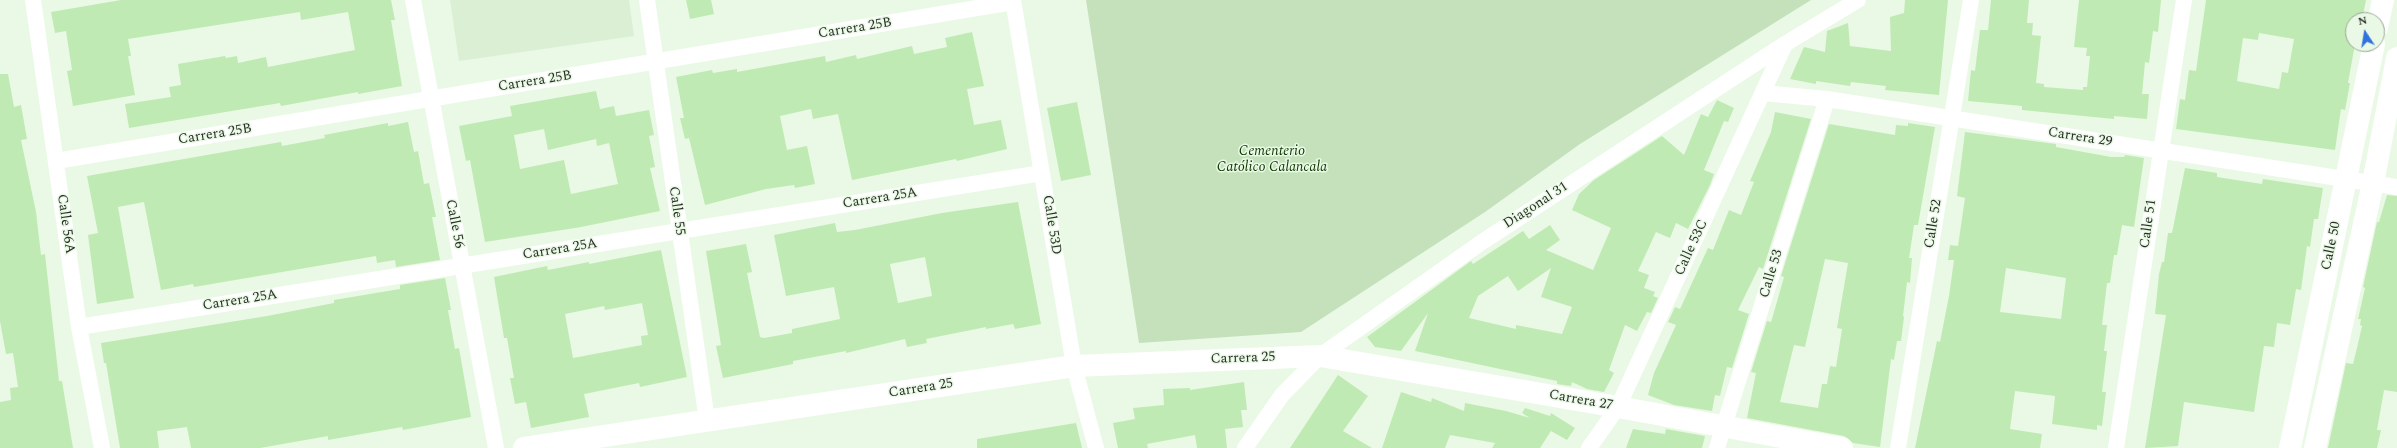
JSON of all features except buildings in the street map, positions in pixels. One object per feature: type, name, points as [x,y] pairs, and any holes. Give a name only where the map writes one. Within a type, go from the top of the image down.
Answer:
[{"type":"street","name":"Calle 56A","points":[[33,0],[79,327],[102,448]]},
{"type":"street","name":"Calle 56","points":[[413,0],[496,448]]},
{"type":"street","name":"Calle 55","points":[[647,0],[707,421]]},
{"type":"street","name":"Diagonal 31","points":[[1245,448],[1282,395],[1320,356],[1489,238],[1784,44],[1858,0]]},
{"type":"street","name":"Calle 52","points":[[1898,448],[1971,0]]},
{"type":"street","name":"Calle 51","points":[[2116,448],[2160,150],[2184,0]]},
{"type":"street","points":[[2380,12],[2383,0]]},
{"type":"street","name":"Carrera 25B","points":[[56,161],[1013,1]]},
{"type":"street","name":"Calle 53D","points":[[1013,1],[1074,366],[1096,448]]},
{"type":"street","name":"Calle 53C","points":[[1590,448],[1618,407],[1763,93],[1784,44]]},
{"type":"street","name":"Calle 50","points":[[2290,448],[2372,52]]},
{"type":"street","name":"Calle 50","points":[[2315,448],[2373,183],[2397,58]]},
{"type":"street","name":"Carrera 29","points":[[1763,93],[1827,99],[2397,187]]},
{"type":"street","name":"Calle 53","points":[[1717,448],[1827,99]]},
{"type":"street","name":"Carrera 25A","points":[[79,327],[1042,172]]},
{"type":"street","name":"Carrera 25","points":[[524,448],[1074,366],[1320,356]]},
{"type":"street","name":"Carrera 27","points":[[1320,356],[1618,407],[1842,448]]},
{"type":"shaded area","points":[[450,0],[629,0],[634,36],[459,61]]},
{"type":"green space","name":"Cementerio Católico Calancala","points":[[1086,0],[1811,0],[1580,144],[1485,212],[1301,332],[1139,343]]}]
